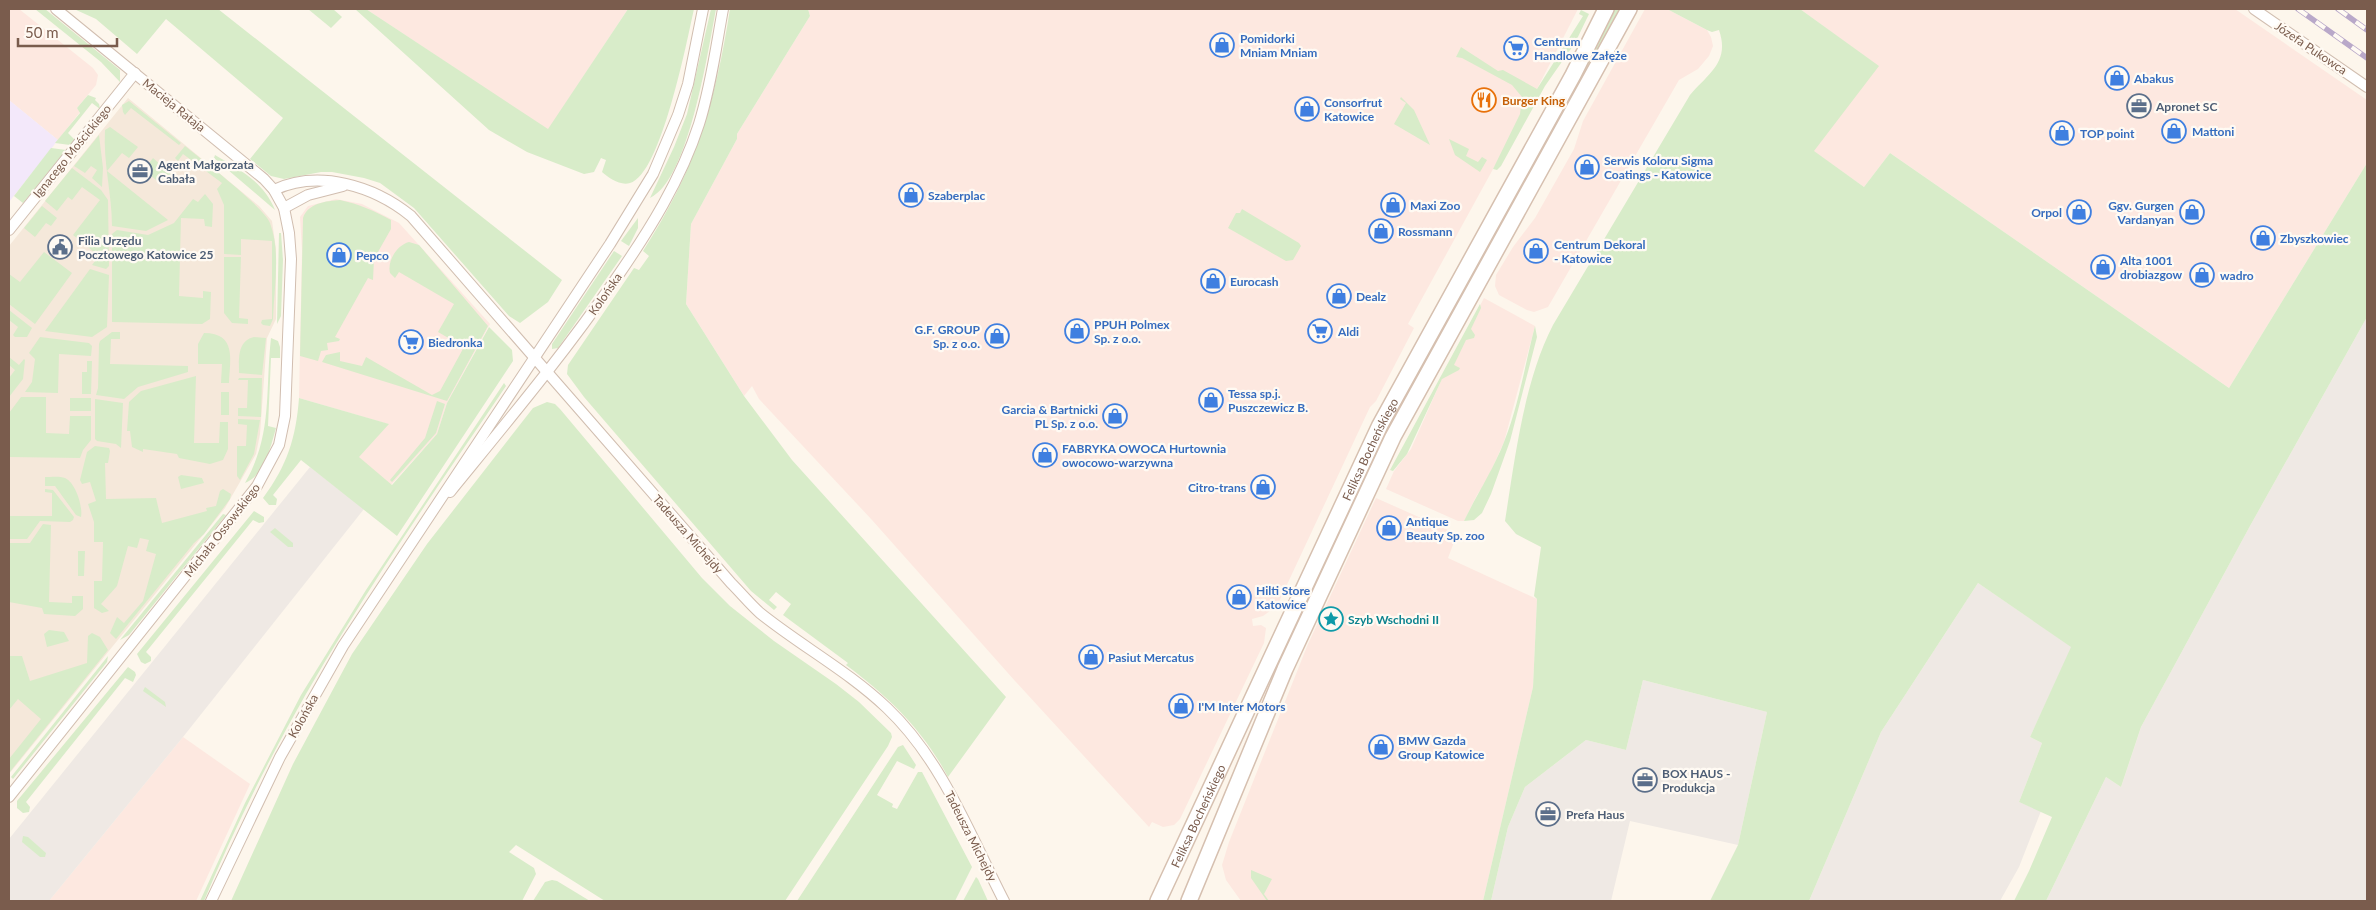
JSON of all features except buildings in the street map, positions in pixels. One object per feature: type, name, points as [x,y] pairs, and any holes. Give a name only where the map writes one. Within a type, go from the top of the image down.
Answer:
[{"type":"main road","name":"Feliksa Bocheńskiego","points":[[1158,901],[1372,441],[1419,351],[1573,75],[1606,9]]},
{"type":"main road","name":"Feliksa Bocheńskiego","points":[[1189,901],[1274,695],[1372,480],[1430,367],[1628,9]]},
{"type":"street","name":"Macieja Rataja","points":[[56,9],[264,179],[274,190],[284,208]]},
{"type":"street","name":"Kolońska","points":[[211,901],[288,741],[342,646],[534,358],[653,174],[678,115],[688,84],[703,9]]},
{"type":"street","name":"Kolońska","points":[[412,540],[547,372],[631,257],[674,184],[699,124],[708,91],[723,9]]},
{"type":"street","name":"Józefa Pukowca","points":[[2254,9],[2367,87]]},
{"type":"street","name":"Ignacego Mościckiego","points":[[9,230],[136,73]]},
{"type":"street","name":"Tadeusza Michejdy","points":[[274,190],[290,184],[317,180],[347,186],[378,196],[399,207],[410,216],[731,583],[759,612],[858,683],[888,709],[906,728],[939,775],[1004,901]]},
{"type":"street","points":[[284,208],[308,195],[347,186]]},
{"type":"street","name":"Michała Ossowskiego","points":[[9,796],[249,498],[273,460],[284,430],[286,402],[291,259],[289,233],[284,208]]},
{"type":"shaded area","points":[[9,9],[19,9],[93,68],[98,75],[96,85],[77,108],[80,112],[58,140],[9,100]]},
{"type":"shaded area","points":[[366,9],[628,9],[548,130]]},
{"type":"shaded area","points":[[808,9],[1578,9],[1537,89],[1408,324],[1414,328],[1376,401],[1370,407],[1277,606],[1263,616],[1252,619],[1253,626],[1261,625],[1266,628],[1264,643],[1180,819],[1174,825],[1163,827],[1152,822],[1149,827],[1015,681],[872,520],[759,399],[752,386],[744,396],[686,304],[691,224],[737,139],[737,134],[810,16]]},
{"type":"shaded area","points":[[1645,9],[1667,9],[1707,30],[1713,46],[1709,56],[1698,69],[1679,80],[1548,307],[1534,312],[1527,310],[1499,295],[1495,286],[1496,275],[1513,247],[1535,218],[1574,149],[1583,121]]},
{"type":"shaded area","points":[[1800,9],[2235,9],[2367,100],[2367,163],[2229,388],[1890,153],[1864,187],[1813,151],[1878,66]]},
{"type":"shaded area","points":[[128,98],[259,206],[272,221],[276,249],[276,319],[267,338],[260,434],[256,454],[225,508],[9,774],[9,246]]},
{"type":"shaded area","points":[[9,100],[58,140],[9,202]]},
{"type":"shaded area","points":[[336,199],[362,204],[399,223],[490,324],[447,403],[437,434],[391,485],[358,457],[388,424],[299,398],[302,251],[300,217],[308,206]]},
{"type":"shaded area","points":[[1484,298],[1535,326],[1504,442],[1486,482],[1464,521],[1458,521],[1386,489],[1394,471],[1411,449],[1444,374]]},
{"type":"shaded area","points":[[2367,317],[2367,901],[2046,901],[2106,777],[2121,787],[2141,727],[2250,526]]},
{"type":"shaded area","points":[[310,467],[364,509],[183,737],[49,901],[9,901],[9,839]]},
{"type":"shaded area","points":[[1376,498],[1457,534],[1448,558],[1537,599],[1533,687],[1483,901],[1241,901],[1226,880],[1222,865],[1229,842],[1308,644]]},
{"type":"shaded area","points":[[1978,583],[2072,647],[2030,737],[2042,743],[2019,802],[2041,811],[2019,867],[2000,901],[1809,901],[1881,732]]},
{"type":"shaded area","points":[[1643,680],[1767,712],[1738,845],[1630,821],[1611,901],[1491,901],[1508,827],[1525,787],[1586,740],[1626,750]]},
{"type":"shaded area","points":[[183,737],[250,784],[196,901],[49,901]]},
{"type":"green space","points":[[35,9],[45,9],[120,70],[120,82],[101,62]]},
{"type":"green space","points":[[74,9],[218,9],[562,280],[548,302],[520,323],[509,316],[414,208],[380,183],[332,172],[321,172],[284,179],[271,176],[250,159],[283,118],[166,19],[137,54],[96,19]]},
{"type":"green space","points":[[308,9],[333,9],[342,17],[331,28]]},
{"type":"green space","points":[[355,9],[366,9],[548,129],[628,9],[694,9],[679,76],[662,133],[652,157],[641,174],[626,184],[615,181],[602,172],[606,160],[601,158],[594,172],[584,174],[527,152],[489,130]]},
{"type":"green space","points":[[711,9],[716,9],[708,53],[695,112],[686,141],[676,167],[664,186],[650,198],[687,114]]},
{"type":"green space","points":[[730,9],[808,9],[810,16],[737,134],[737,139],[691,224],[686,304],[744,396],[792,460],[1006,697],[948,777],[928,744],[904,715],[846,665],[848,663],[783,615],[791,604],[776,592],[769,600],[777,607],[774,610],[751,591],[584,397],[567,374],[568,365],[634,268],[639,270],[649,256],[643,251],[677,192],[701,135],[718,75]]},
{"type":"green space","points":[[1614,9],[1620,9],[1489,248],[1486,246]]},
{"type":"green space","points":[[1667,9],[1800,9],[1879,66],[1814,151],[1864,187],[1890,153],[2229,388],[2367,163],[2367,317],[2250,526],[2141,727],[2121,787],[2106,777],[2046,901],[2014,901],[2052,817],[2019,802],[2042,743],[2030,737],[2071,647],[1978,583],[1881,732],[1809,901],[1710,901],[1738,845],[1767,712],[1643,680],[1626,750],[1586,740],[1525,787],[1508,827],[1491,901],[1483,901],[1533,687],[1537,599],[1534,596],[1541,547],[1516,534],[1505,521],[1522,420],[1535,370],[1553,325],[1690,95],[1716,66],[1722,51],[1719,30],[1712,32],[1707,30]]},
{"type":"green space","points":[[1581,10],[1589,14],[1575,43],[1545,86],[1501,166],[1497,170],[1493,169],[1520,114],[1522,97],[1512,85],[1462,58],[1456,57],[1461,47],[1498,71],[1503,70],[1537,89],[1583,16],[1579,14]]},
{"type":"green space","points":[[88,95],[96,98],[95,100],[99,104],[100,109],[92,103],[68,133],[75,140],[70,145],[55,143],[80,113],[77,108]]},
{"type":"green space","points":[[1401,97],[1414,110],[1430,145],[1394,124],[1406,103],[1400,99]]},
{"type":"green space","points":[[129,101],[181,143],[179,145],[131,108],[125,115],[122,105]]},
{"type":"green space","points":[[110,127],[138,147],[129,158],[122,153],[107,171],[168,220],[146,231],[112,226],[106,166],[105,142],[105,130]]},
{"type":"green space","points":[[99,135],[103,168],[102,187],[92,178],[97,170],[91,166],[85,173],[74,166]]},
{"type":"green space","points":[[1449,139],[1469,149],[1466,156],[1478,162],[1482,157],[1487,160],[1480,172],[1455,155]]},
{"type":"green space","points":[[185,146],[245,195],[270,223],[276,258],[273,319],[270,326],[261,323],[262,320],[272,319],[272,241],[241,239],[241,255],[224,254],[224,205],[217,189],[222,183],[183,154],[178,161],[175,158]]},
{"type":"green space","points":[[51,148],[66,150],[23,203],[14,196]]},
{"type":"green space","points":[[215,155],[242,171],[258,184],[275,210],[214,158]]},
{"type":"green space","points":[[153,158],[171,174],[162,185],[144,170]]},
{"type":"green space","points":[[72,168],[101,190],[108,200],[109,266],[106,269],[92,265],[99,256],[73,235],[100,200],[82,187],[72,200],[68,197],[57,211],[45,201]]},
{"type":"green space","points":[[205,194],[213,204],[212,227],[205,226],[204,219],[181,218],[179,296],[203,298],[203,291],[211,292],[210,319],[202,324],[112,322],[112,234],[117,230],[148,235],[174,223],[193,199],[198,202]]},
{"type":"green space","points":[[340,200],[367,208],[391,220],[391,229],[374,259],[373,280],[368,278],[335,337],[340,339],[339,341],[327,343],[328,350],[321,351],[318,361],[300,356],[303,218],[305,213],[313,206],[323,202]]},
{"type":"green space","points":[[42,206],[57,218],[51,226],[46,223],[35,237],[24,228]]},
{"type":"green space","points":[[1242,209],[1299,243],[1301,246],[1293,260],[1286,261],[1228,228],[1236,213],[1240,213]]},
{"type":"green space","points":[[638,218],[638,228],[629,246],[621,241]]},
{"type":"green space","points":[[279,233],[281,233],[283,260],[281,316],[277,324]]},
{"type":"green space","points":[[409,242],[419,245],[488,326],[447,401],[322,362],[326,355],[340,352],[340,361],[362,366],[366,357],[432,395],[440,391],[464,347],[438,332],[454,304],[399,272],[395,278],[390,273],[389,268],[394,254],[401,246]]},
{"type":"green space","points":[[614,251],[622,256],[558,348],[552,349],[552,344]]},
{"type":"green space","points":[[44,252],[72,273],[35,324],[9,304],[9,274],[20,282]]},
{"type":"green space","points":[[224,257],[241,257],[239,318],[248,319],[248,324],[232,323],[224,313]]},
{"type":"green space","points":[[90,269],[109,275],[107,327],[92,337],[45,331]]},
{"type":"green space","points":[[1480,304],[1481,308],[1471,329],[1475,335],[1474,338],[1466,340],[1454,365],[1460,368],[1459,370],[1442,379],[1407,454],[1393,471],[1390,470]]},
{"type":"green space","points":[[9,310],[32,328],[27,337],[15,337],[13,335],[18,327],[9,320]]},
{"type":"green space","points":[[1535,326],[1537,337],[1510,441],[1491,494],[1482,513],[1474,520],[1464,521],[1504,442],[1518,399]]},
{"type":"green space","points":[[489,327],[512,350],[513,361],[397,536],[301,460],[273,495],[277,499],[276,505],[269,505],[263,498],[278,474],[289,451],[293,439],[299,398],[389,424],[359,457],[392,485],[437,434],[447,403]]},
{"type":"green space","points":[[112,332],[120,332],[120,339],[111,339],[110,364],[188,366],[188,372],[138,387],[124,399],[96,395],[98,388],[99,344],[100,341]]},
{"type":"green space","points":[[204,333],[215,334],[227,343],[230,357],[229,383],[221,383],[222,364],[198,364],[198,344]]},
{"type":"green space","points":[[40,337],[89,343],[92,346],[91,356],[59,354],[58,393],[25,392],[32,382],[35,359],[29,353]]},
{"type":"green space","points":[[254,337],[266,338],[262,375],[239,373],[239,357],[242,346],[248,339]]},
{"type":"green space","points":[[271,338],[278,341],[280,347],[280,358],[271,358],[268,426],[276,428],[266,460],[257,474],[245,483],[254,465],[264,430]]},
{"type":"green space","points":[[9,357],[19,365],[25,360],[23,379],[9,397],[9,378],[15,370],[9,365]]},
{"type":"green space","points":[[87,361],[92,361],[91,394],[82,394],[82,372],[87,372]]},
{"type":"green space","points":[[196,376],[194,443],[219,443],[220,422],[228,422],[228,449],[223,460],[210,464],[179,458],[177,454],[143,449],[143,452],[132,447],[130,431],[127,431],[129,402],[141,391]]},
{"type":"green space","points":[[239,378],[262,378],[261,417],[238,416],[238,408],[247,408],[248,380],[238,380]]},
{"type":"green space","points":[[504,383],[506,386],[404,537],[325,662],[269,762],[235,831],[204,901],[200,901],[245,803],[301,695],[366,590]]},
{"type":"green space","points":[[221,392],[229,392],[229,415],[221,415]]},
{"type":"green space","points":[[21,397],[46,397],[46,433],[69,434],[70,416],[91,416],[91,440],[83,450],[80,458],[9,457],[9,413]]},
{"type":"green space","points":[[70,398],[91,398],[91,411],[70,411]]},
{"type":"green space","points":[[95,399],[123,403],[121,448],[116,444],[95,439]]},
{"type":"green space","points":[[437,401],[445,404],[436,433],[392,482],[390,480],[425,438]]},
{"type":"green space","points":[[547,402],[555,404],[560,409],[702,578],[730,606],[774,641],[859,702],[891,733],[892,737],[888,746],[785,901],[605,901],[516,845],[509,852],[534,868],[536,874],[522,901],[231,901],[293,764],[352,654],[427,544],[533,408]]},
{"type":"green space","points":[[238,419],[260,420],[254,454],[240,480],[237,476],[237,446],[246,446],[247,425],[238,424]]},
{"type":"green space","points":[[95,446],[109,448],[110,451],[108,463],[105,463],[106,499],[156,498],[162,523],[207,511],[206,508],[216,506],[220,491],[223,489],[231,494],[230,499],[204,534],[194,543],[116,639],[110,633],[117,617],[124,623],[143,601],[156,554],[146,551],[149,540],[140,538],[137,548],[128,546],[117,586],[101,604],[109,611],[102,613],[94,608],[94,581],[102,581],[103,542],[94,542],[94,522],[88,504],[96,501],[90,482],[82,484],[80,480],[87,452]]},
{"type":"green space","points":[[181,475],[202,478],[204,483],[181,489],[178,477]]},
{"type":"green space","points":[[45,477],[61,477],[69,481],[78,496],[81,517],[76,515],[55,486],[45,486]]},
{"type":"green space","points":[[45,489],[53,490],[74,517],[73,520],[70,522],[40,521],[27,539],[9,539],[9,516],[52,516],[52,493],[45,492]]},
{"type":"green space","points":[[254,511],[264,517],[264,522],[259,523],[253,520],[146,652],[151,657],[151,661],[145,664],[141,662],[137,654]]},
{"type":"green space","points":[[223,514],[226,515],[129,635],[120,640]]},
{"type":"green space","points":[[43,524],[51,525],[49,602],[72,603],[72,596],[83,596],[83,609],[75,616],[44,614],[42,608],[9,602],[9,543],[30,543]]},
{"type":"green space","points":[[275,528],[293,543],[293,547],[288,547],[270,532]]},
{"type":"green space","points":[[78,551],[85,551],[84,576],[78,576]]},
{"type":"green space","points":[[49,630],[64,632],[69,641],[47,647],[44,634]]},
{"type":"green space","points":[[92,633],[100,637],[108,650],[9,773],[9,759],[41,719],[18,699],[9,710],[9,656],[22,656],[30,681],[87,663],[88,636]]},
{"type":"green space","points":[[108,656],[107,662],[13,779],[11,777]]},
{"type":"green space","points":[[128,667],[136,675],[133,682],[125,678],[26,802],[30,807],[29,812],[23,813],[17,808],[17,801]]},
{"type":"green space","points":[[145,687],[165,702],[166,707],[143,691]]},
{"type":"green space","points":[[903,745],[916,765],[914,769],[897,761],[877,795],[893,804],[892,807],[897,809],[918,772],[922,772],[972,867],[955,901],[797,901],[898,747]]},
{"type":"green space","points":[[23,836],[28,837],[46,853],[45,857],[40,857],[22,842]]},
{"type":"green space","points":[[1251,870],[1272,879],[1264,894],[1269,901],[1267,901],[1251,878]]},
{"type":"green space","points":[[976,877],[988,901],[963,901]]},
{"type":"green space","points":[[557,881],[590,901],[533,901],[545,882]]},
{"type":"railway","points":[[2298,9],[2367,58]]},
{"type":"railway","points":[[2338,9],[2367,30]]},
{"type":"place","name":"Pomidorki Mniam Mniam","points":[[1222,45]]},
{"type":"place","name":"Centrum Handlowe Załęże","points":[[1516,48]]},
{"type":"place","name":"Abakus","points":[[2117,78]]},
{"type":"place","name":"Burger King","points":[[1484,100]]},
{"type":"place","name":"Apronet SC","points":[[2139,106]]},
{"type":"place","name":"Consorfrut Katowice","points":[[1307,109]]},
{"type":"place","name":"Mattoni","points":[[2174,131]]},
{"type":"place","name":"TOP point","points":[[2062,133]]},
{"type":"place","name":"Serwis Koloru Sigma Coatings - Katowice","points":[[1587,167]]},
{"type":"place","name":"Agent Małgorzata Cabała","points":[[140,171]]},
{"type":"place","name":"Szaberplac","points":[[911,195]]},
{"type":"place","name":"Maxi Zoo","points":[[1393,205]]},
{"type":"place","name":"Orpol","points":[[2079,212]]},
{"type":"place","name":"Ggv. Gurgen Vardanyan","points":[[2192,212]]},
{"type":"place","name":"Rossmann","points":[[1381,231]]},
{"type":"place","name":"Zbyszkowiec","points":[[2263,238]]},
{"type":"place","name":"Filia Urzędu Pocztowego Katowice 25","points":[[60,247]]},
{"type":"place","name":"Centrum Dekoral - Katowice","points":[[1536,251]]},
{"type":"place","name":"Pepco","points":[[339,255]]},
{"type":"place","name":"Alta 1001 drobiazgow","points":[[2103,267]]},
{"type":"place","name":"wadro","points":[[2202,275]]},
{"type":"place","name":"Eurocash","points":[[1213,281]]},
{"type":"place","name":"Dealz","points":[[1339,296]]},
{"type":"place","name":"PPUH Polmex Sp. z o.o.","points":[[1077,331]]},
{"type":"place","name":"Aldi","points":[[1320,331]]},
{"type":"place","name":"G.F. GROUP Sp. z o.o.","points":[[997,336]]},
{"type":"place","name":"Biedronka","points":[[411,342]]},
{"type":"place","name":"Tessa sp.j. Puszczewicz B.","points":[[1211,400]]},
{"type":"place","name":"Garcia & Bartnicki PL Sp. z o.o.","points":[[1115,416]]},
{"type":"place","name":"FABRYKA OWOCA Hurtownia owocowo-warzywna","points":[[1045,455]]},
{"type":"place","name":"Citro-trans","points":[[1263,487]]},
{"type":"place","name":"Antique Beauty Sp. zoo","points":[[1389,528]]},
{"type":"place","name":"Hilti Store Katowice","points":[[1239,597]]},
{"type":"place","name":"Szyb Wschodni II","points":[[1331,619]]},
{"type":"place","name":"Pasiut Mercatus","points":[[1091,657]]},
{"type":"place","name":"I'M Inter Motors","points":[[1181,706]]},
{"type":"place","name":"BMW Gazda Group Katowice","points":[[1381,747]]},
{"type":"place","name":"BOX HAUS - Produkcja","points":[[1645,780]]},
{"type":"place","name":"Prefa Haus","points":[[1548,814]]}]
